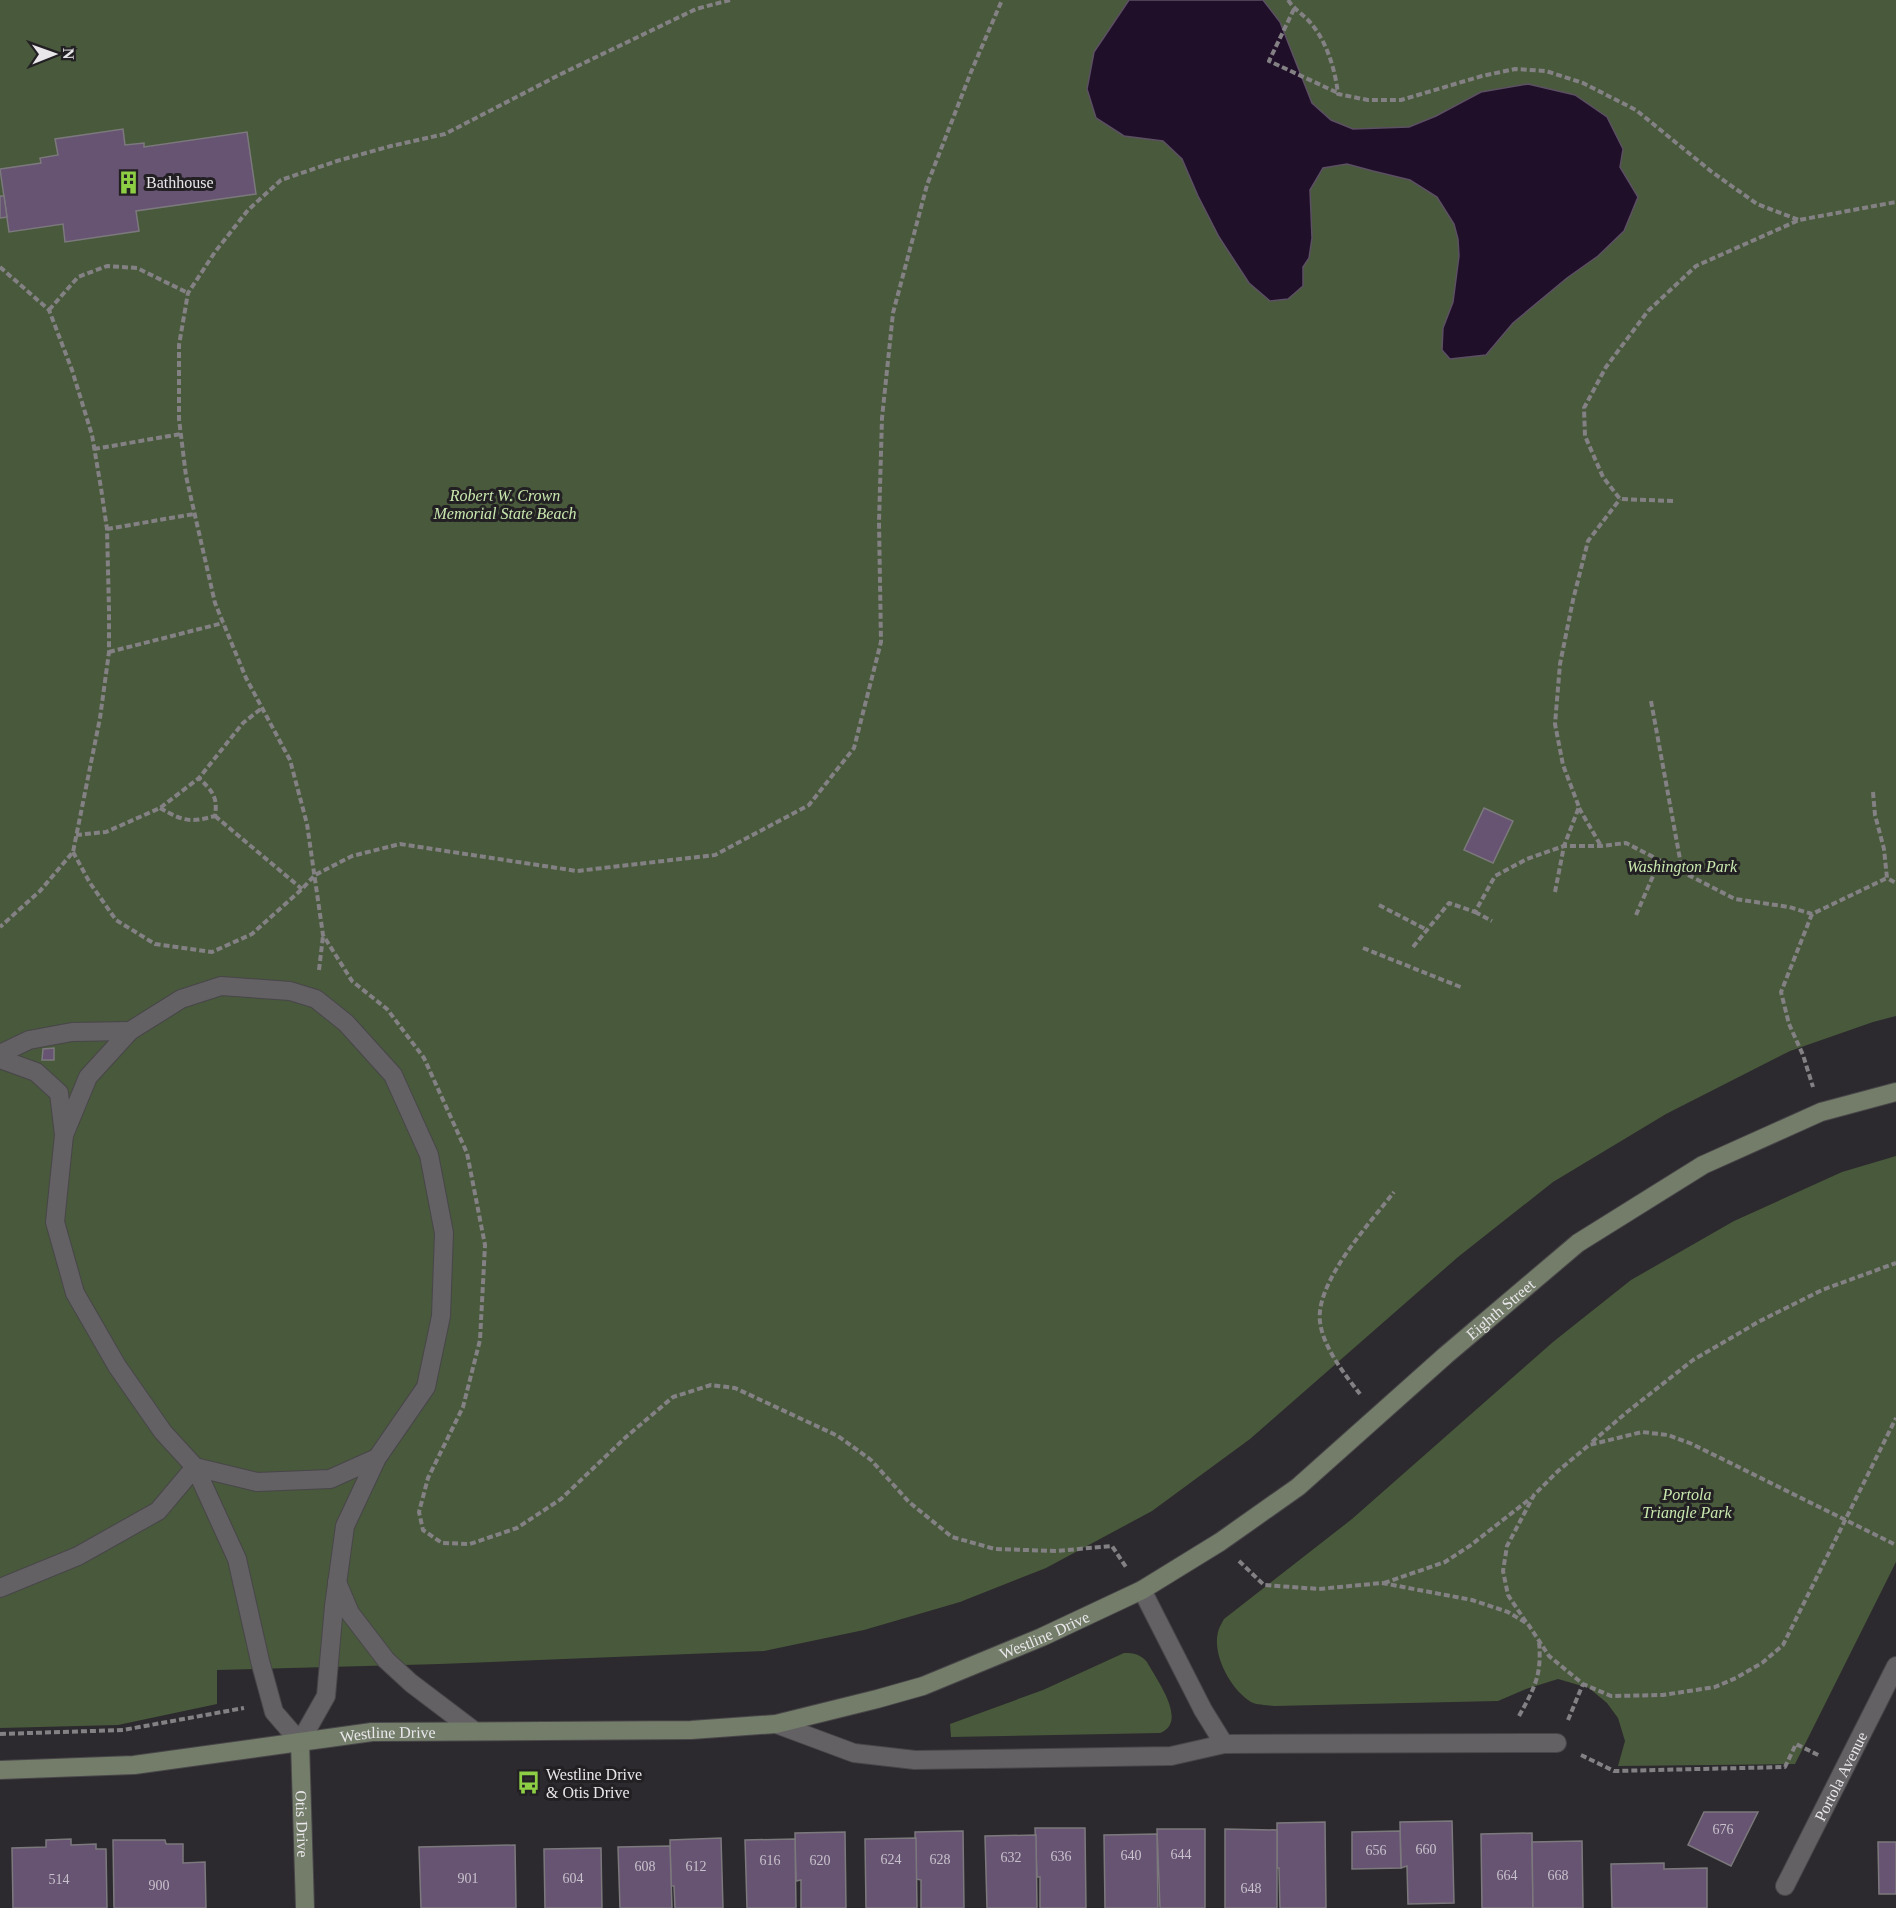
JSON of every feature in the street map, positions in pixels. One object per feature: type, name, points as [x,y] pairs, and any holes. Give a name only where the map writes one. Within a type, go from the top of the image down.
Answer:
[{"type":"main road","name":"Eighth Street","points":[[1142,1590],[1220,1542],[1298,1487],[1446,1355],[1578,1243],[1703,1165],[1821,1112],[1896,1092]]},
{"type":"main road","name":"Westline Drive","points":[[0,1770],[134,1765],[372,1732],[691,1730],[776,1724],[923,1686],[1042,1637],[1142,1590]]},
{"type":"main road","name":"Otis Drive","points":[[300,1742],[305,1908]]},
{"type":"street","points":[[0,1059],[36,1072],[59,1093],[64,1135],[55,1222],[75,1293],[123,1376],[163,1432],[195,1467],[237,1559],[274,1712],[300,1742],[326,1696],[337,1581],[345,1526],[377,1458],[426,1387],[441,1316],[444,1233],[429,1155],[393,1075],[346,1023],[316,999],[290,991],[221,986],[181,999],[130,1031],[88,1077],[64,1135]]},
{"type":"street","points":[[0,1054],[29,1040],[72,1032],[130,1031]]},
{"type":"street","points":[[195,1467],[257,1482],[330,1479],[377,1458]]},
{"type":"street","points":[[0,1588],[78,1556],[158,1511],[195,1467]]},
{"type":"street","points":[[337,1581],[350,1612],[386,1660],[411,1683],[473,1730]]},
{"type":"street","points":[[1142,1590],[1203,1710],[1224,1744]]},
{"type":"street","name":"Portola Avenue","points":[[1785,1886],[1896,1666]]},
{"type":"street","name":"Westline Drive","points":[[776,1724],[854,1753],[915,1760],[1171,1756],[1224,1744],[1557,1743]]},
{"type":"path","points":[[316,999],[323,935],[307,824],[290,760],[246,678],[215,603],[186,476],[179,419],[179,345],[188,293],[214,252],[249,210],[281,180],[380,149],[445,134],[561,74],[696,9],[730,0]]},
{"type":"path","points":[[73,852],[90,883],[116,920],[155,944],[212,952],[252,934],[315,875],[352,856],[400,843],[577,871],[715,855],[808,805],[854,748],[881,642],[879,522],[882,418],[893,313],[927,185],[1002,0]]},
{"type":"path","points":[[1288,0],[1309,20],[1326,48],[1336,76],[1338,94]]},
{"type":"path","points":[[1294,8],[1269,61],[1338,94],[1368,100],[1401,100],[1482,76],[1515,69],[1546,71],[1583,83],[1636,110],[1712,172],[1757,204],[1799,220]]},
{"type":"path","points":[[1620,499],[1603,477],[1585,436],[1584,408],[1606,367],[1648,311],[1696,266],[1799,220],[1896,202]]},
{"type":"path","points":[[49,310],[78,277],[108,266],[137,268],[188,293]]},
{"type":"path","points":[[0,267],[49,310],[72,370],[92,435],[107,529],[109,652],[100,718],[73,852],[40,891],[0,927]]},
{"type":"path","points":[[94,449],[181,434]]},
{"type":"path","points":[[1620,499],[1673,501]]},
{"type":"path","points":[[1601,846],[1579,807],[1563,765],[1556,724],[1560,664],[1588,541],[1620,499]]},
{"type":"path","points":[[107,529],[194,514]]},
{"type":"path","points":[[109,652],[223,623]]},
{"type":"path","points":[[1651,701],[1682,870]]},
{"type":"path","points":[[76,835],[106,832],[160,808],[199,778],[243,723],[262,708]]},
{"type":"path","points":[[199,778],[213,792],[217,804],[215,816]]},
{"type":"path","points":[[1873,792],[1887,878]]},
{"type":"path","points":[[1555,892],[1564,846],[1579,807]]},
{"type":"path","points":[[160,808],[179,818],[196,821],[215,816]]},
{"type":"path","points":[[215,816],[302,889]]},
{"type":"path","points":[[1475,912],[1495,876],[1527,859],[1564,846],[1626,843],[1735,898],[1789,907],[1812,914],[1887,878]]},
{"type":"path","points":[[1636,915],[1660,860]]},
{"type":"path","points":[[1887,878],[1896,883]]},
{"type":"path","points":[[1413,947],[1449,903],[1492,921]]},
{"type":"path","points":[[1379,905],[1427,930]]},
{"type":"path","points":[[1812,914],[1781,992],[1789,1024],[1803,1055],[1821,1112]]},
{"type":"path","points":[[323,935],[352,981],[387,1009],[424,1058],[467,1153],[485,1245],[480,1340],[463,1407],[428,1478],[419,1512],[423,1530],[442,1543],[470,1544],[517,1528],[561,1499],[673,1396],[711,1385],[735,1388],[838,1436],[871,1460],[909,1502],[952,1537],[995,1549],[1056,1551],[1112,1546],[1142,1590]]},
{"type":"path","points":[[1363,948],[1463,988]]},
{"type":"path","points":[[1377,1417],[1339,1366],[1329,1348],[1320,1322],[1322,1295],[1329,1279],[1394,1192]]},
{"type":"path","points":[[1220,1542],[1264,1586],[1319,1589],[1382,1583],[1445,1562],[1471,1545],[1534,1495],[1557,1471],[1693,1360],[1760,1321],[1822,1290],[1896,1263]]},
{"type":"path","points":[[1534,1495],[1507,1546],[1503,1571],[1509,1595],[1549,1656],[1583,1684],[1611,1695],[1663,1695],[1716,1687],[1762,1663],[1783,1645],[1896,1418]]},
{"type":"path","points":[[1589,1445],[1642,1432],[1668,1435],[1692,1444],[1896,1545]]},
{"type":"path","points":[[1382,1583],[1472,1600],[1508,1612],[1528,1624]]},
{"type":"path","points":[[1503,1744],[1538,1679],[1541,1659],[1539,1641]]},
{"type":"path","points":[[1583,1684],[1557,1743],[1614,1771],[1785,1767],[1796,1744]]},
{"type":"path","points":[[0,1734],[123,1730],[272,1703]]},
{"type":"green space","name":"Robert W. Crown Memorial State Beach","points":[[0,0],[1896,0],[1896,1016],[1790,1051],[1666,1114],[1553,1182],[1458,1257],[1250,1439],[1152,1511],[1046,1568],[960,1602],[864,1630],[764,1651],[217,1670],[217,1704],[118,1725],[0,1728]]},
{"type":"green space","name":"Portola Triangle Park","points":[[1896,1156],[1896,1562],[1795,1764],[1618,1766],[1625,1741],[1618,1718],[1607,1703],[1589,1688],[1558,1679],[1498,1701],[1274,1706],[1251,1702],[1230,1681],[1221,1661],[1217,1641],[1224,1619],[1352,1519],[1553,1342],[1631,1280],[1734,1221],[1842,1172]]},
{"type":"green space","points":[[1124,1653],[1137,1654],[1147,1662],[1168,1700],[1171,1720],[1168,1727],[1160,1733],[951,1737],[950,1724],[1043,1690]]},
{"type":"shaded area","points":[[1129,0],[1263,0],[1280,22],[1312,103],[1331,120],[1353,129],[1409,127],[1436,116],[1481,92],[1528,84],[1575,95],[1607,117],[1623,149],[1620,167],[1638,197],[1624,231],[1598,256],[1567,278],[1513,323],[1486,355],[1450,359],[1442,350],[1443,328],[1453,302],[1459,256],[1458,239],[1454,224],[1437,197],[1410,180],[1347,164],[1323,168],[1310,190],[1312,238],[1309,258],[1303,267],[1303,286],[1288,299],[1270,301],[1249,283],[1219,237],[1182,159],[1163,141],[1124,136],[1096,118],[1087,89],[1094,52]]},
{"type":"building","name":"Bathhouse","points":[[123,129],[125,145],[144,143],[144,147],[247,132],[256,194],[136,211],[139,231],[65,242],[63,224],[9,232],[0,169],[41,163],[40,158],[58,155],[55,139]]},
{"type":"building","points":[[0,196],[4,196],[7,217],[0,218]]},
{"type":"building","points":[[1484,808],[1513,821],[1493,863],[1464,850]]},
{"type":"building","points":[[54,1048],[54,1060],[42,1060],[43,1049]]},
{"type":"building","points":[[1704,1812],[1758,1812],[1731,1866],[1688,1845]]},
{"type":"building","points":[[1452,1821],[1454,1903],[1408,1904],[1407,1866],[1401,1868],[1400,1822]]},
{"type":"building","points":[[1325,1822],[1326,1908],[1280,1908],[1277,1823]]},
{"type":"building","points":[[1035,1828],[1085,1828],[1086,1908],[1040,1908],[1040,1877],[1037,1877]]},
{"type":"building","points":[[1157,1829],[1205,1829],[1205,1908],[1160,1908]]},
{"type":"building","points":[[1225,1829],[1277,1830],[1277,1908],[1225,1908]]},
{"type":"building","points":[[963,1831],[964,1908],[921,1908],[921,1880],[916,1879],[915,1832]]},
{"type":"building","points":[[1400,1831],[1401,1868],[1352,1869],[1352,1832]]},
{"type":"building","points":[[845,1832],[846,1908],[801,1908],[801,1880],[796,1881],[795,1833]]},
{"type":"building","points":[[1532,1833],[1533,1908],[1482,1908],[1481,1834]]},
{"type":"building","points":[[1157,1834],[1158,1908],[1105,1908],[1104,1835]]},
{"type":"building","points":[[1036,1835],[1037,1908],[987,1908],[985,1836]]},
{"type":"building","points":[[721,1838],[723,1908],[675,1908],[674,1886],[671,1886],[670,1840]]},
{"type":"building","points":[[916,1838],[917,1908],[866,1908],[865,1839]]},
{"type":"building","points":[[71,1839],[71,1845],[96,1844],[96,1849],[106,1849],[107,1908],[13,1908],[12,1848],[46,1847],[46,1840]]},
{"type":"building","points":[[795,1839],[796,1908],[747,1908],[745,1840]]},
{"type":"building","points":[[113,1840],[165,1840],[166,1844],[183,1844],[183,1863],[205,1862],[206,1908],[114,1908]]},
{"type":"building","points":[[1582,1841],[1583,1908],[1533,1908],[1532,1842]]},
{"type":"building","points":[[1878,1842],[1896,1842],[1896,1894],[1879,1894]]},
{"type":"building","points":[[515,1845],[516,1908],[421,1908],[419,1847]]},
{"type":"building","points":[[670,1846],[672,1908],[620,1908],[618,1847]]},
{"type":"building","points":[[601,1848],[602,1908],[545,1908],[544,1849]]},
{"type":"building","points":[[1664,1863],[1664,1869],[1707,1868],[1707,1908],[1612,1908],[1611,1864]]},
{"type":"place","name":"Bathhouse","points":[[128,182]]},
{"type":"place","name":"Westline Drive & Otis Drive","points":[[528,1783]]},
{"type":"park label","name":"Washington Park","points":[[1682,866]]}]
